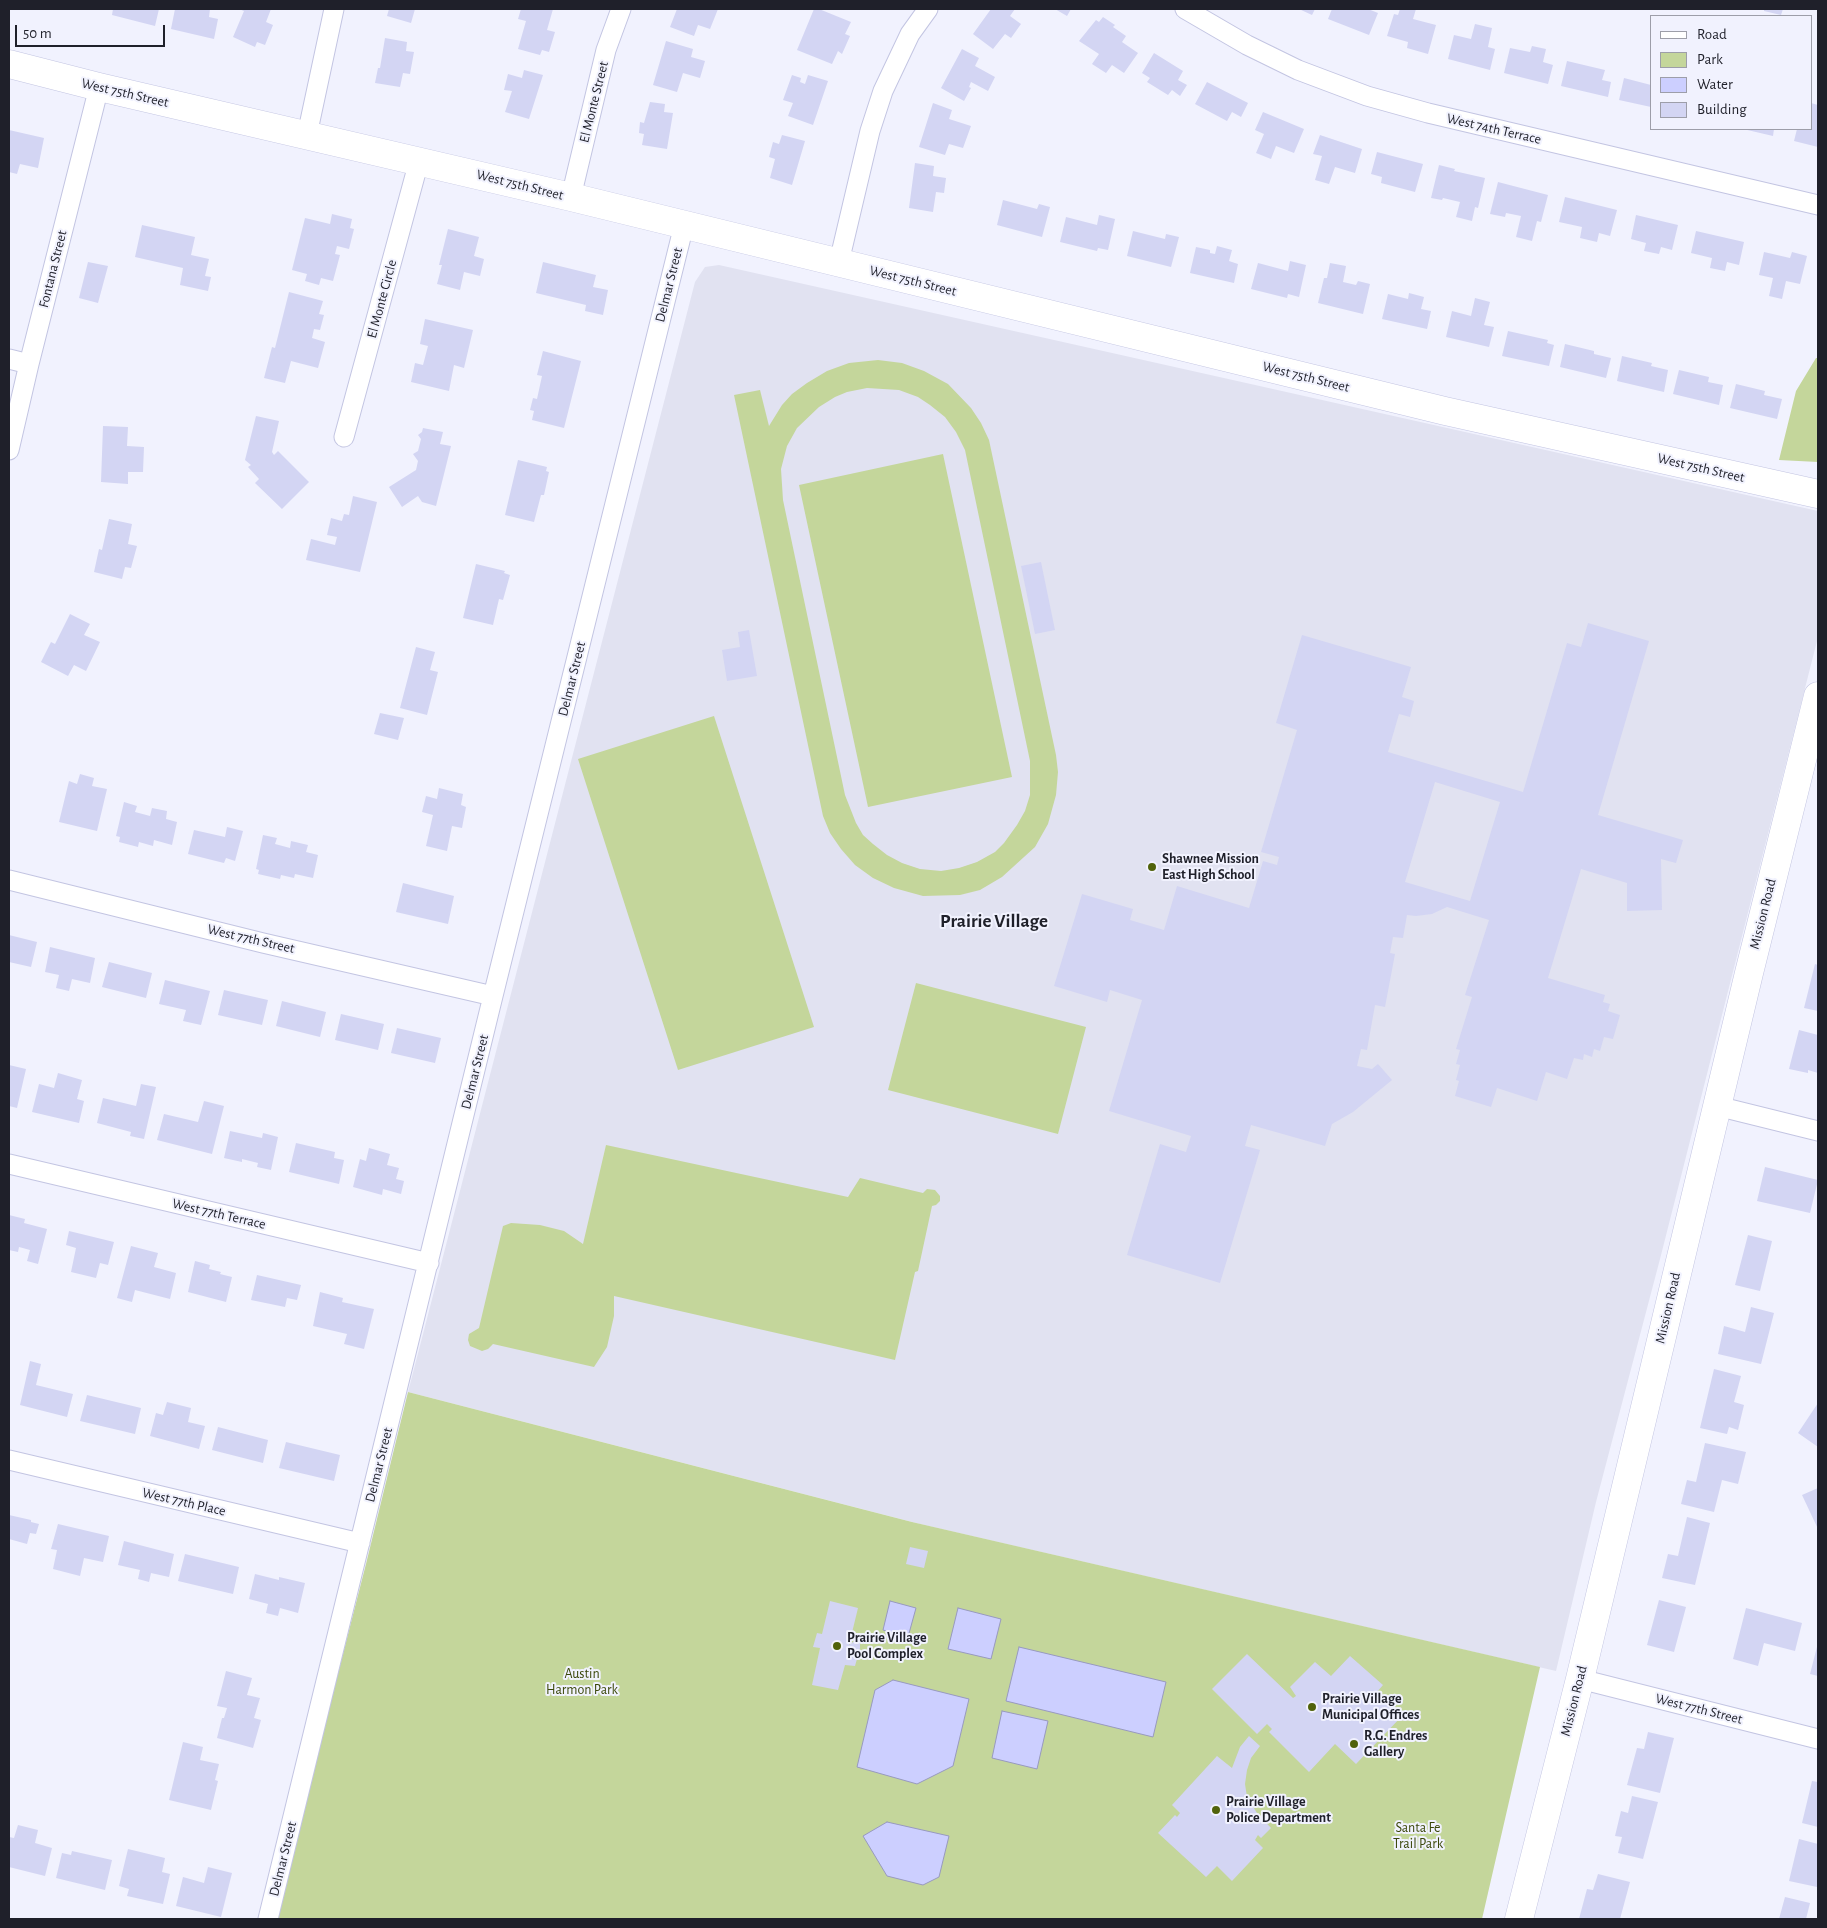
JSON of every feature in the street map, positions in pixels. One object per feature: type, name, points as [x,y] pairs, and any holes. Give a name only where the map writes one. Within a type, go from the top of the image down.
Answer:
[{"type":"main road","name":"West 75th Street","points":[[9,64],[99,87],[571,197],[1445,411],[1818,494]]},
{"type":"main road","name":"Mission Road","points":[[1519,1919],[1580,1679],[1717,1106],[1818,696]]},
{"type":"street","points":[[307,135],[334,9]]},
{"type":"street","name":"El Monte Street","points":[[571,197],[606,50],[621,9]]},
{"type":"street","points":[[839,262],[870,131],[883,91],[910,34],[928,9]]},
{"type":"street","name":"West 74th Terrace","points":[[1185,9],[1247,45],[1298,70],[1367,96],[1428,113],[1818,205]]},
{"type":"street","name":"Fontana Street","points":[[9,450],[28,364],[99,87]]},
{"type":"street","name":"El Monte Circle","points":[[344,437],[419,161]]},
{"type":"street","name":"Delmar Street","points":[[268,1919],[493,996],[684,225]]},
{"type":"street","points":[[9,359],[28,364]]},
{"type":"street","name":"West 77th Street","points":[[9,880],[493,996]]},
{"type":"street","points":[[1717,1106],[1818,1131]]},
{"type":"street","name":"West 77th Terrace","points":[[9,1164],[429,1263]]},
{"type":"street","name":"West 77th Place","points":[[9,1460],[360,1544]]},
{"type":"street","name":"West 77th Street","points":[[1580,1679],[1818,1739]]},
{"type":"shaded area","name":"Shawnee Mission East High School","points":[[719,265],[1818,511],[1818,637],[1660,1259],[1596,1502],[1556,1671],[920,1524],[408,1392],[695,282],[705,267]]},
{"type":"green space","points":[[1816,358],[1818,358],[1818,462],[1779,460],[1796,391]]},
{"type":"green space","points":[[878,360],[902,363],[924,371],[948,384],[971,408],[981,423],[989,440],[1056,755],[1058,772],[1056,795],[1048,824],[1035,847],[1002,877],[980,890],[960,895],[923,896],[894,888],[873,878],[855,865],[830,833],[823,816],[734,395],[760,390],[769,426],[782,405],[792,394],[827,371],[849,363]],"holes":[[[867,388],[899,390],[918,397],[945,417],[956,432],[965,450],[1030,761],[1030,795],[1025,811],[1004,843],[995,852],[977,862],[941,871],[920,869],[902,863],[887,855],[863,835],[856,823],[845,795],[783,500],[781,469],[787,446],[797,428],[819,407],[847,392]]]},
{"type":"green space","points":[[943,454],[1012,777],[868,807],[799,485]]},
{"type":"green space","points":[[714,716],[814,1027],[678,1070],[578,759]]},
{"type":"green space","points":[[916,983],[1086,1027],[1058,1134],[888,1090]]},
{"type":"green space","points":[[606,1145],[848,1197],[860,1178],[923,1193],[927,1189],[935,1190],[940,1196],[940,1201],[932,1206],[918,1271],[915,1272],[895,1360],[614,1296],[614,1316],[607,1347],[594,1367],[493,1344],[488,1349],[482,1351],[470,1346],[469,1334],[479,1328],[503,1226],[511,1223],[540,1225],[564,1231],[583,1244]]},
{"type":"green space","name":"Austin Harmon Park","points":[[408,1392],[912,1522],[1540,1667],[1482,1919],[275,1919]]},
{"type":"water","points":[[890,1601],[916,1608],[908,1637],[883,1630]]},
{"type":"water","points":[[958,1608],[1001,1619],[991,1659],[948,1649]]},
{"type":"water","points":[[1019,1647],[1166,1682],[1153,1737],[1006,1701]]},
{"type":"water","points":[[893,1680],[969,1699],[953,1766],[917,1784],[857,1767],[875,1690]]},
{"type":"water","points":[[1002,1711],[1048,1721],[1037,1769],[992,1758]]},
{"type":"water","points":[[887,1822],[949,1836],[939,1877],[923,1885],[887,1876],[863,1836]]},
{"type":"building","points":[[113,9],[159,9],[155,26],[112,15]]},
{"type":"building","points":[[175,9],[210,9],[209,17],[218,19],[214,39],[171,29]]},
{"type":"building","points":[[239,9],[271,9],[266,22],[273,25],[265,45],[257,42],[255,47],[233,37],[244,11]]},
{"type":"building","points":[[389,9],[415,9],[411,23],[387,16]]},
{"type":"building","points":[[521,9],[553,9],[547,30],[555,32],[549,52],[542,50],[540,55],[518,49],[526,21],[518,19]]},
{"type":"building","points":[[677,9],[718,9],[710,29],[698,25],[694,36],[670,27]]},
{"type":"building","points":[[814,9],[819,9],[851,22],[845,34],[850,36],[842,54],[838,51],[832,64],[797,50]]},
{"type":"building","points":[[991,9],[1015,9],[1010,16],[1021,24],[1011,38],[1005,34],[993,49],[973,34]]},
{"type":"building","points":[[1055,9],[1071,9],[1067,16]]},
{"type":"building","points":[[1299,9],[1315,9],[1312,15]]},
{"type":"building","points":[[1332,9],[1368,9],[1378,13],[1369,35],[1328,19]]},
{"type":"building","points":[[1400,9],[1416,9],[1413,19],[1436,25],[1428,54],[1407,48],[1408,42],[1387,36],[1394,14],[1398,15]]},
{"type":"building","points":[[1764,9],[1783,9],[1781,15],[1764,11]]},
{"type":"building","points":[[1103,17],[1126,36],[1122,42],[1138,53],[1124,73],[1112,65],[1106,73],[1092,64],[1099,54],[1079,41],[1096,20],[1099,22]]},
{"type":"building","points":[[1475,24],[1492,28],[1488,47],[1495,49],[1490,70],[1448,59],[1454,35],[1471,39]]},
{"type":"building","points":[[385,38],[407,42],[406,51],[414,52],[410,74],[403,73],[400,87],[375,83],[378,68],[380,68]]},
{"type":"building","points":[[666,41],[693,49],[691,57],[705,61],[700,78],[683,73],[677,92],[653,85]]},
{"type":"building","points":[[1532,46],[1546,49],[1543,62],[1553,65],[1548,84],[1504,73],[1510,48],[1530,52]]},
{"type":"building","points":[[962,49],[979,58],[975,66],[995,77],[988,91],[971,82],[969,87],[971,88],[964,101],[941,88]]},
{"type":"building","points":[[1154,53],[1183,71],[1178,80],[1187,85],[1180,96],[1172,90],[1168,95],[1147,82],[1150,78],[1142,73]]},
{"type":"building","points":[[1567,61],[1605,70],[1602,80],[1611,82],[1608,97],[1561,86]]},
{"type":"building","points":[[524,70],[543,75],[529,119],[505,112],[512,91],[504,90],[508,74],[522,78]]},
{"type":"building","points":[[792,75],[801,78],[800,82],[805,84],[808,75],[828,81],[813,125],[788,116],[793,103],[783,100]]},
{"type":"building","points":[[1624,78],[1650,85],[1650,107],[1619,100]]},
{"type":"building","points":[[1207,82],[1248,103],[1241,117],[1232,112],[1227,121],[1195,104]]},
{"type":"building","points":[[650,102],[665,104],[664,112],[673,113],[667,149],[642,145],[644,134],[639,133],[640,122],[644,123]]},
{"type":"building","points":[[933,103],[952,110],[949,119],[971,126],[963,148],[949,144],[945,155],[919,147]]},
{"type":"building","points":[[1812,103],[1818,105],[1818,147],[1794,141],[1797,130],[1812,130]]},
{"type":"building","points":[[1263,112],[1304,129],[1294,153],[1276,146],[1271,159],[1256,153],[1264,134],[1255,130]]},
{"type":"building","points":[[9,130],[44,138],[38,168],[20,164],[17,174],[9,172]]},
{"type":"building","points":[[1747,130],[1774,130],[1773,136]]},
{"type":"building","points":[[782,135],[805,141],[792,185],[770,178],[775,159],[769,157],[773,142],[779,144]]},
{"type":"building","points":[[1320,135],[1362,149],[1355,173],[1335,167],[1329,184],[1315,180],[1322,156],[1313,154]]},
{"type":"building","points":[[1377,152],[1423,164],[1415,192],[1381,183],[1382,177],[1371,174]]},
{"type":"building","points":[[915,163],[934,166],[933,176],[946,178],[944,193],[936,192],[933,212],[909,208]]},
{"type":"building","points":[[1439,165],[1455,169],[1454,171],[1485,178],[1478,208],[1475,207],[1472,221],[1456,217],[1460,202],[1443,198],[1442,200],[1431,198]]},
{"type":"building","points":[[1498,182],[1548,195],[1541,222],[1537,221],[1532,241],[1516,237],[1521,216],[1506,213],[1505,217],[1490,214]]},
{"type":"building","points":[[1565,197],[1617,210],[1610,236],[1599,233],[1597,242],[1580,238],[1582,227],[1559,222]]},
{"type":"building","points":[[1003,200],[1037,209],[1039,204],[1050,207],[1042,237],[997,225]]},
{"type":"building","points":[[332,214],[352,219],[350,228],[354,229],[349,249],[337,246],[335,254],[340,255],[333,281],[321,278],[319,285],[305,281],[307,274],[292,270],[305,218],[330,224]]},
{"type":"building","points":[[1099,215],[1115,219],[1108,250],[1098,248],[1097,251],[1060,242],[1066,217],[1097,225]]},
{"type":"building","points":[[1636,215],[1678,225],[1672,250],[1661,247],[1659,254],[1644,251],[1646,243],[1631,239]]},
{"type":"building","points":[[142,225],[195,237],[191,255],[209,259],[205,276],[211,277],[208,291],[180,285],[183,268],[135,257]]},
{"type":"building","points":[[448,229],[479,237],[474,256],[484,259],[480,276],[464,272],[460,290],[437,284],[442,265],[439,265]]},
{"type":"building","points":[[1133,231],[1165,239],[1166,234],[1179,237],[1171,267],[1127,256]]},
{"type":"building","points":[[1696,231],[1744,242],[1739,265],[1727,262],[1725,271],[1710,268],[1712,258],[1691,253]]},
{"type":"building","points":[[1217,246],[1232,250],[1229,261],[1238,264],[1234,283],[1190,273],[1196,247],[1210,250],[1210,253],[1215,254]]},
{"type":"building","points":[[1764,252],[1790,258],[1792,252],[1807,256],[1800,284],[1786,281],[1782,299],[1769,296],[1773,278],[1759,275]]},
{"type":"building","points":[[1290,261],[1306,265],[1299,297],[1288,294],[1287,298],[1251,289],[1258,263],[1288,271]]},
{"type":"building","points":[[88,262],[108,266],[98,303],[79,298]]},
{"type":"building","points":[[543,262],[596,275],[593,287],[608,290],[603,315],[585,311],[586,305],[536,293]]},
{"type":"building","points":[[1330,263],[1346,266],[1343,282],[1356,285],[1358,281],[1370,284],[1363,314],[1318,303]]},
{"type":"building","points":[[289,292],[323,301],[319,314],[324,315],[320,330],[314,329],[312,338],[325,342],[318,368],[291,361],[285,383],[264,378],[272,347],[275,348]]},
{"type":"building","points":[[1409,293],[1424,297],[1421,309],[1431,311],[1427,329],[1382,319],[1388,294],[1408,299]]},
{"type":"building","points":[[1475,298],[1490,302],[1484,325],[1494,327],[1489,347],[1446,337],[1452,311],[1471,316]]},
{"type":"building","points":[[425,319],[473,330],[464,368],[454,365],[449,391],[411,382],[415,363],[423,365],[428,346],[420,344]]},
{"type":"building","points":[[1508,331],[1548,340],[1547,343],[1554,345],[1549,366],[1502,356]]},
{"type":"building","points":[[1565,344],[1594,351],[1594,354],[1611,358],[1606,378],[1560,367]]},
{"type":"building","points":[[543,351],[581,361],[564,428],[532,420],[534,411],[530,410],[533,398],[537,399],[542,376],[537,375]]},
{"type":"building","points":[[1622,356],[1652,363],[1651,366],[1668,370],[1664,392],[1617,381]]},
{"type":"building","points":[[1679,370],[1709,377],[1708,382],[1723,385],[1719,405],[1673,394]]},
{"type":"building","points":[[1736,384],[1765,391],[1764,395],[1782,399],[1777,419],[1730,408]]},
{"type":"building","points":[[256,416],[279,421],[272,452],[274,455],[278,451],[309,482],[282,509],[255,483],[259,479],[248,467],[251,465],[245,460]]},
{"type":"building","points":[[103,426],[128,427],[127,446],[144,447],[143,472],[128,472],[128,484],[101,482]]},
{"type":"building","points":[[423,428],[443,432],[440,444],[451,446],[436,506],[422,502],[418,496],[402,507],[389,487],[416,470],[418,461],[413,454],[418,451],[421,439],[418,435],[422,432]]},
{"type":"building","points":[[518,460],[547,467],[546,471],[549,472],[544,495],[541,495],[534,522],[505,515]]},
{"type":"building","points":[[353,496],[377,502],[360,572],[306,560],[311,539],[335,545],[337,537],[327,535],[331,518],[342,521],[344,514],[349,515]]},
{"type":"building","points":[[109,519],[132,524],[128,544],[137,546],[131,568],[125,567],[122,579],[94,572],[99,549],[102,550]]},
{"type":"building","points":[[1041,562],[1055,630],[1035,634],[1021,566]]},
{"type":"building","points":[[476,564],[505,571],[504,573],[510,575],[503,600],[499,599],[493,625],[463,618]]},
{"type":"building","points":[[70,614],[90,624],[84,635],[100,642],[86,671],[74,665],[68,676],[41,662],[51,642],[55,644]]},
{"type":"building","name":"Shawnee Mission East High School","points":[[1588,623],[1649,641],[1598,815],[1683,840],[1676,863],[1661,859],[1662,910],[1627,911],[1627,883],[1581,869],[1548,978],[1605,995],[1603,1002],[1610,1004],[1608,1011],[1620,1015],[1613,1039],[1604,1037],[1600,1051],[1594,1049],[1592,1057],[1584,1054],[1583,1060],[1574,1058],[1567,1079],[1546,1072],[1537,1101],[1497,1088],[1491,1107],[1455,1096],[1459,1081],[1456,1080],[1460,1065],[1456,1064],[1460,1050],[1456,1049],[1472,997],[1465,995],[1489,920],[1447,907],[1432,914],[1407,915],[1403,938],[1393,937],[1390,953],[1395,954],[1385,1007],[1375,1005],[1367,1050],[1361,1049],[1357,1066],[1372,1069],[1378,1064],[1392,1080],[1353,1112],[1332,1124],[1325,1146],[1251,1125],[1245,1146],[1260,1150],[1220,1283],[1127,1255],[1160,1144],[1186,1152],[1191,1136],[1109,1111],[1142,1000],[1110,990],[1107,1002],[1054,986],[1082,894],[1133,909],[1130,920],[1164,930],[1177,886],[1249,908],[1263,861],[1277,865],[1279,857],[1261,852],[1297,730],[1276,723],[1302,635],[1411,667],[1402,697],[1414,701],[1410,717],[1399,714],[1388,752],[1523,792],[1567,643],[1581,647]],"holes":[[[1435,782],[1500,802],[1470,901],[1405,882]]]},
{"type":"building","points":[[749,630],[757,676],[727,681],[722,650],[740,647],[738,632]]},
{"type":"building","points":[[416,647],[435,652],[430,670],[438,672],[427,715],[400,708]]},
{"type":"building","points":[[380,713],[404,718],[398,740],[374,734]]},
{"type":"building","points":[[80,774],[94,778],[92,786],[107,789],[97,831],[59,822],[69,781],[77,784]]},
{"type":"building","points":[[439,788],[463,794],[461,805],[466,807],[462,828],[452,826],[447,851],[426,846],[433,815],[422,812],[426,796],[437,799]]},
{"type":"building","points":[[124,802],[137,806],[135,812],[150,816],[152,808],[167,811],[166,819],[177,822],[172,845],[154,840],[153,846],[139,842],[138,847],[119,842],[120,837],[116,836]]},
{"type":"building","points":[[227,827],[243,831],[235,861],[226,858],[224,863],[188,854],[194,830],[225,837]]},
{"type":"building","points":[[263,835],[277,838],[275,844],[290,848],[291,841],[308,845],[306,852],[318,855],[313,878],[295,874],[294,878],[281,875],[280,879],[258,874],[259,870],[256,869]]},
{"type":"building","points":[[403,883],[454,896],[448,924],[396,912]]},
{"type":"building","points":[[9,935],[37,942],[31,967],[9,962]]},
{"type":"building","points":[[50,947],[95,958],[90,983],[72,979],[69,991],[56,988],[59,975],[45,972]]},
{"type":"building","points":[[109,962],[152,973],[146,998],[102,987]]},
{"type":"building","points":[[1815,964],[1818,965],[1818,1011],[1804,1008]]},
{"type":"building","points":[[165,980],[210,991],[201,1025],[183,1021],[186,1010],[159,1004]]},
{"type":"building","points":[[224,990],[268,1000],[262,1025],[218,1015]]},
{"type":"building","points":[[282,1001],[326,1012],[320,1037],[276,1026]]},
{"type":"building","points":[[341,1014],[384,1024],[378,1050],[335,1040]]},
{"type":"building","points":[[397,1028],[441,1038],[435,1063],[391,1053]]},
{"type":"building","points":[[1799,1030],[1818,1035],[1818,1073],[1808,1070],[1808,1073],[1789,1069]]},
{"type":"building","points":[[9,1065],[26,1069],[17,1108],[9,1106]]},
{"type":"building","points":[[58,1073],[82,1080],[77,1099],[84,1101],[79,1123],[32,1112],[39,1084],[54,1088]]},
{"type":"building","points":[[141,1084],[156,1087],[144,1139],[130,1136],[131,1132],[97,1123],[103,1098],[136,1106]]},
{"type":"building","points":[[204,1101],[224,1106],[212,1154],[157,1140],[164,1114],[198,1122]]},
{"type":"building","points":[[230,1131],[262,1138],[263,1133],[278,1137],[271,1170],[257,1167],[258,1163],[242,1159],[242,1162],[224,1158]]},
{"type":"building","points":[[296,1143],[335,1152],[334,1158],[344,1160],[339,1184],[289,1172]]},
{"type":"building","points":[[369,1148],[390,1154],[387,1165],[399,1168],[396,1179],[404,1181],[401,1194],[383,1189],[382,1195],[353,1187],[360,1159],[366,1161]]},
{"type":"building","points":[[1765,1167],[1818,1180],[1810,1213],[1757,1201]]},
{"type":"building","points":[[9,1215],[25,1219],[24,1223],[47,1229],[38,1264],[27,1261],[30,1250],[19,1247],[18,1252],[9,1250]]},
{"type":"building","points":[[69,1231],[114,1242],[108,1265],[100,1263],[96,1278],[71,1272],[76,1248],[66,1245]]},
{"type":"building","points":[[1748,1235],[1772,1241],[1760,1291],[1735,1285]]},
{"type":"building","points":[[131,1246],[158,1253],[154,1267],[176,1273],[170,1299],[135,1290],[132,1302],[117,1298]]},
{"type":"building","points":[[195,1261],[210,1265],[209,1269],[232,1277],[226,1302],[188,1292]]},
{"type":"building","points":[[257,1275],[301,1285],[297,1300],[287,1298],[285,1307],[251,1300]]},
{"type":"building","points":[[320,1292],[343,1298],[342,1302],[374,1309],[364,1349],[344,1344],[347,1334],[313,1326]]},
{"type":"building","points":[[1751,1307],[1774,1313],[1761,1364],[1718,1354],[1724,1326],[1745,1332]]},
{"type":"building","points":[[30,1361],[41,1364],[36,1385],[73,1394],[67,1417],[20,1405]]},
{"type":"building","points":[[1714,1369],[1741,1376],[1734,1402],[1744,1405],[1738,1430],[1729,1427],[1727,1434],[1700,1428]]},
{"type":"building","points":[[87,1395],[141,1408],[135,1434],[80,1421]]},
{"type":"building","points":[[167,1402],[191,1408],[188,1422],[205,1426],[199,1449],[150,1436],[156,1413],[163,1415]]},
{"type":"building","points":[[1818,1403],[1818,1447],[1798,1433]]},
{"type":"building","points":[[218,1427],[268,1440],[263,1463],[212,1450]]},
{"type":"building","points":[[286,1442],[340,1455],[334,1481],[279,1468]]},
{"type":"building","points":[[1705,1443],[1746,1452],[1738,1484],[1722,1480],[1714,1512],[1681,1504],[1687,1480],[1696,1482]]},
{"type":"building","points":[[1818,1488],[1818,1529],[1802,1495]]},
{"type":"building","points":[[9,1515],[31,1520],[31,1522],[39,1524],[36,1534],[30,1533],[27,1544],[9,1539]]},
{"type":"building","points":[[1687,1517],[1710,1523],[1695,1585],[1662,1578],[1668,1554],[1678,1556]]},
{"type":"building","points":[[58,1524],[109,1536],[103,1562],[84,1558],[80,1576],[53,1569],[57,1550],[51,1549]]},
{"type":"building","points":[[124,1541],[174,1554],[169,1577],[151,1573],[149,1582],[138,1579],[140,1570],[118,1565]]},
{"type":"building","points":[[910,1547],[928,1551],[924,1568],[906,1564]]},
{"type":"building","points":[[185,1554],[239,1567],[233,1594],[178,1581]]},
{"type":"building","points":[[255,1574],[279,1580],[279,1577],[305,1583],[298,1613],[280,1608],[278,1616],[266,1613],[268,1604],[249,1599]]},
{"type":"building","points":[[1659,1600],[1686,1607],[1674,1652],[1647,1645]]},
{"type":"building","name":"Prairie Village Pool Complex","points":[[830,1601],[858,1608],[849,1645],[860,1637],[860,1648],[855,1666],[845,1665],[838,1690],[812,1685],[820,1648],[813,1647],[817,1633],[822,1634]]},
{"type":"building","points":[[1746,1608],[1802,1623],[1795,1651],[1764,1643],[1758,1666],[1733,1659]]},
{"type":"building","points":[[1818,1643],[1818,1676],[1810,1674]]},
{"type":"building","name":"Prairie Village Municipal Offices","points":[[1247,1654],[1293,1698],[1296,1696],[1290,1687],[1315,1662],[1331,1676],[1350,1656],[1383,1685],[1377,1692],[1402,1716],[1356,1764],[1335,1744],[1309,1772],[1269,1732],[1272,1729],[1267,1724],[1257,1734],[1212,1689]]},
{"type":"building","points":[[226,1671],[252,1678],[247,1695],[260,1698],[254,1718],[261,1720],[253,1748],[217,1738],[222,1718],[224,1718],[227,1708],[217,1706]]},
{"type":"building","points":[[1648,1732],[1674,1738],[1660,1793],[1627,1785],[1637,1748],[1644,1749]]},
{"type":"building","name":"Prairie Village Police Department","points":[[1249,1736],[1260,1746],[1251,1758],[1247,1770],[1245,1784],[1247,1797],[1257,1813],[1271,1828],[1261,1838],[1258,1835],[1255,1840],[1263,1848],[1232,1881],[1217,1866],[1206,1877],[1158,1833],[1175,1815],[1177,1817],[1180,1813],[1172,1805],[1217,1756],[1232,1768],[1240,1747]]},
{"type":"building","points":[[183,1742],[203,1747],[200,1760],[219,1764],[215,1780],[218,1781],[211,1810],[169,1800]]},
{"type":"building","points":[[1812,1781],[1818,1782],[1818,1827],[1802,1823]]},
{"type":"building","points":[[1632,1796],[1658,1802],[1643,1859],[1618,1853],[1622,1837],[1615,1836],[1621,1811],[1628,1813]]},
{"type":"building","points":[[18,1825],[38,1830],[35,1843],[52,1848],[45,1876],[9,1867],[9,1837],[14,1838]]},
{"type":"building","points":[[1799,1839],[1818,1844],[1817,1887],[1789,1881]]},
{"type":"building","points":[[128,1849],[165,1858],[162,1872],[170,1874],[163,1904],[127,1896],[129,1889],[119,1886]]},
{"type":"building","points":[[72,1851],[112,1860],[105,1890],[56,1878],[62,1853],[71,1855]]},
{"type":"building","points":[[208,1867],[232,1873],[221,1917],[176,1906],[183,1877],[204,1883]]},
{"type":"building","points":[[1598,1874],[1630,1882],[1620,1919],[1579,1919],[1587,1889],[1593,1890]]},
{"type":"building","points":[[1785,1897],[1810,1903],[1806,1919],[1779,1919]]},
{"type":"place","name":"Shawnee Mission East High School","points":[[1152,867]]},
{"type":"place","name":"Prairie Village Pool Complex","points":[[837,1646]]},
{"type":"place","name":"Prairie Village Municipal Offices","points":[[1312,1707]]},
{"type":"place","name":"R.G. Endres Gallery","points":[[1354,1744]]},
{"type":"place","name":"Prairie Village Police Department","points":[[1216,1810]]},
{"type":"district","name":"Prairie Village","points":[[994,921]]},
{"type":"park label","name":"Santa Fe Trail Park","points":[[1418,1836]]}]
